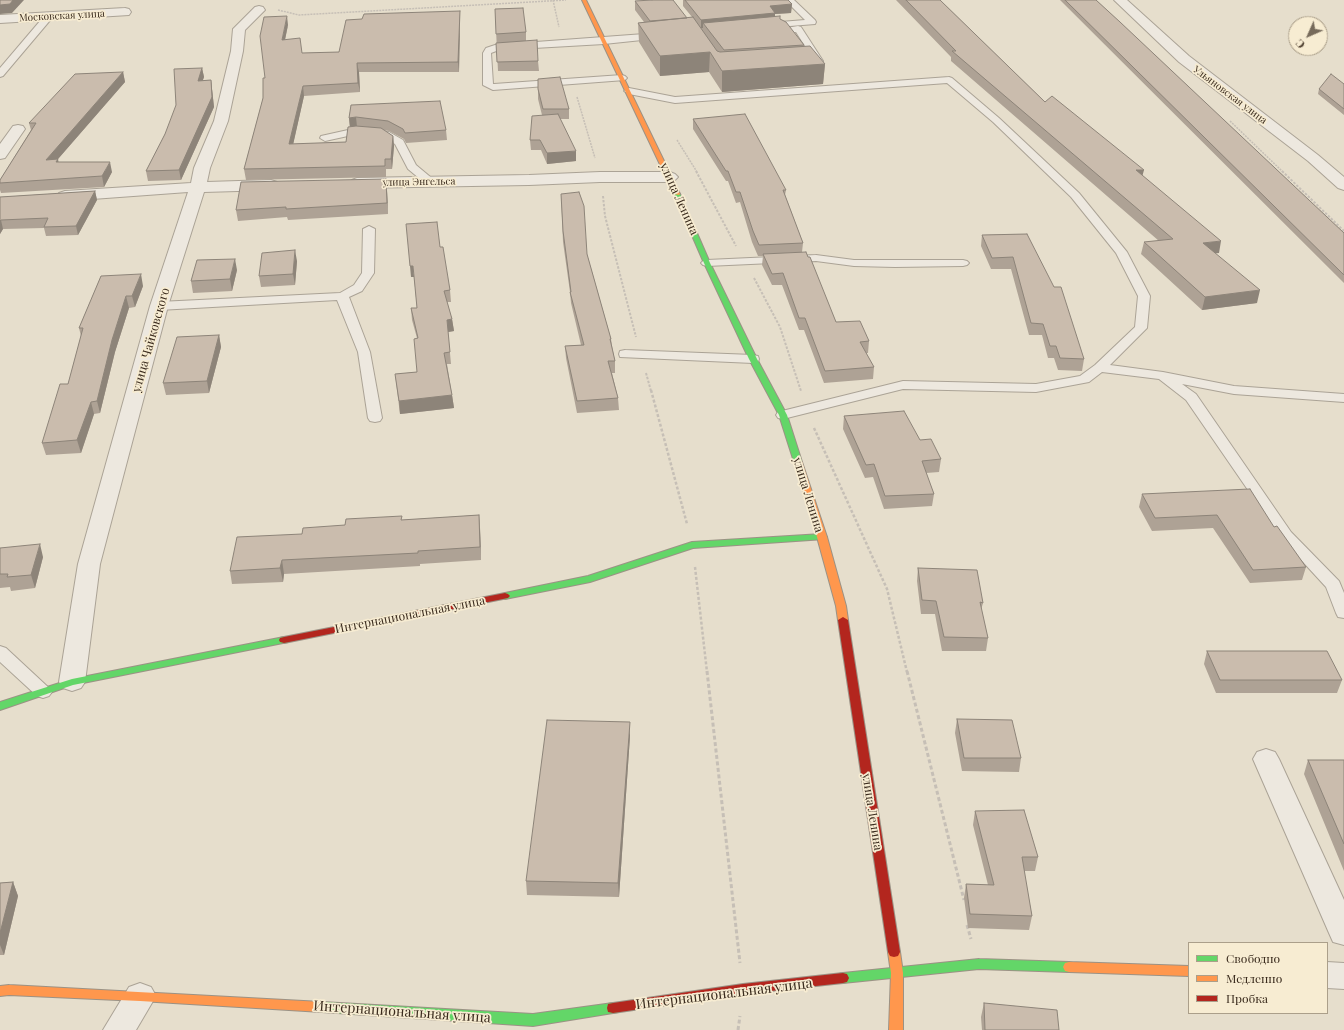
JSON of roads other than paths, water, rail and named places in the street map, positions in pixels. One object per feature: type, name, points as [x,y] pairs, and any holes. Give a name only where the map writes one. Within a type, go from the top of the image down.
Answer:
[{"type":"main road","name":"улица Ленина","points":[[584,0],[670,177],[707,263],[783,415],[822,537],[841,606],[897,973],[896,1030]]},
{"type":"main road","name":"Интернациональная улица","points":[[0,706],[72,682],[590,579],[692,545],[822,537]]},
{"type":"main road","name":"Интернациональная улица","points":[[0,991],[9,990],[140,996],[533,1020],[743,989],[979,964],[1188,971]]},
{"type":"street","name":"Ульяновская улица","points":[[1120,0],[1184,59],[1313,158],[1344,185]]},
{"type":"street","name":"улица Чайковского","points":[[72,682],[89,564],[159,306],[198,187],[202,168],[221,121],[237,51],[239,29],[259,10]]},
{"type":"street","name":"Московская улица","points":[[0,19],[125,12]]},
{"type":"street","points":[[0,155],[18,129]]},
{"type":"street","name":"улица Энгельса","points":[[339,183],[530,180],[600,177],[670,177]]},
{"type":"street","points":[[48,197],[198,187],[284,184]]},
{"type":"street","points":[[1266,759],[1344,933]]},
{"type":"street","points":[[1328,975],[1344,976]]},
{"type":"street","points":[[119,1030],[140,996]]},
{"type":"lane","points":[[788,0],[812,22],[759,30],[798,30],[820,61],[805,62]]},
{"type":"lane","points":[[0,74],[49,16]]},
{"type":"lane","points":[[622,78],[499,87],[488,85],[487,51],[498,47],[563,44],[667,35]]},
{"type":"lane","points":[[629,90],[675,100],[949,80],[996,120],[1075,195],[1121,252],[1144,296],[1141,328],[1100,368],[1084,379],[1036,388],[903,385],[783,415]]},
{"type":"lane","points":[[325,138],[357,131],[384,134],[399,142],[412,167],[430,182]]},
{"type":"lane","points":[[159,306],[342,296],[358,288],[368,273],[369,229]]},
{"type":"lane","points":[[707,263],[816,258],[854,263],[963,263]]},
{"type":"lane","points":[[342,296],[364,352],[375,418]]},
{"type":"lane","points":[[625,354],[754,359]]},
{"type":"lane","points":[[1100,368],[1163,376],[1234,390],[1344,398]]},
{"type":"lane","points":[[1163,376],[1191,396],[1286,535],[1333,586],[1344,613]]},
{"type":"lane","points":[[0,652],[43,692]]}]
